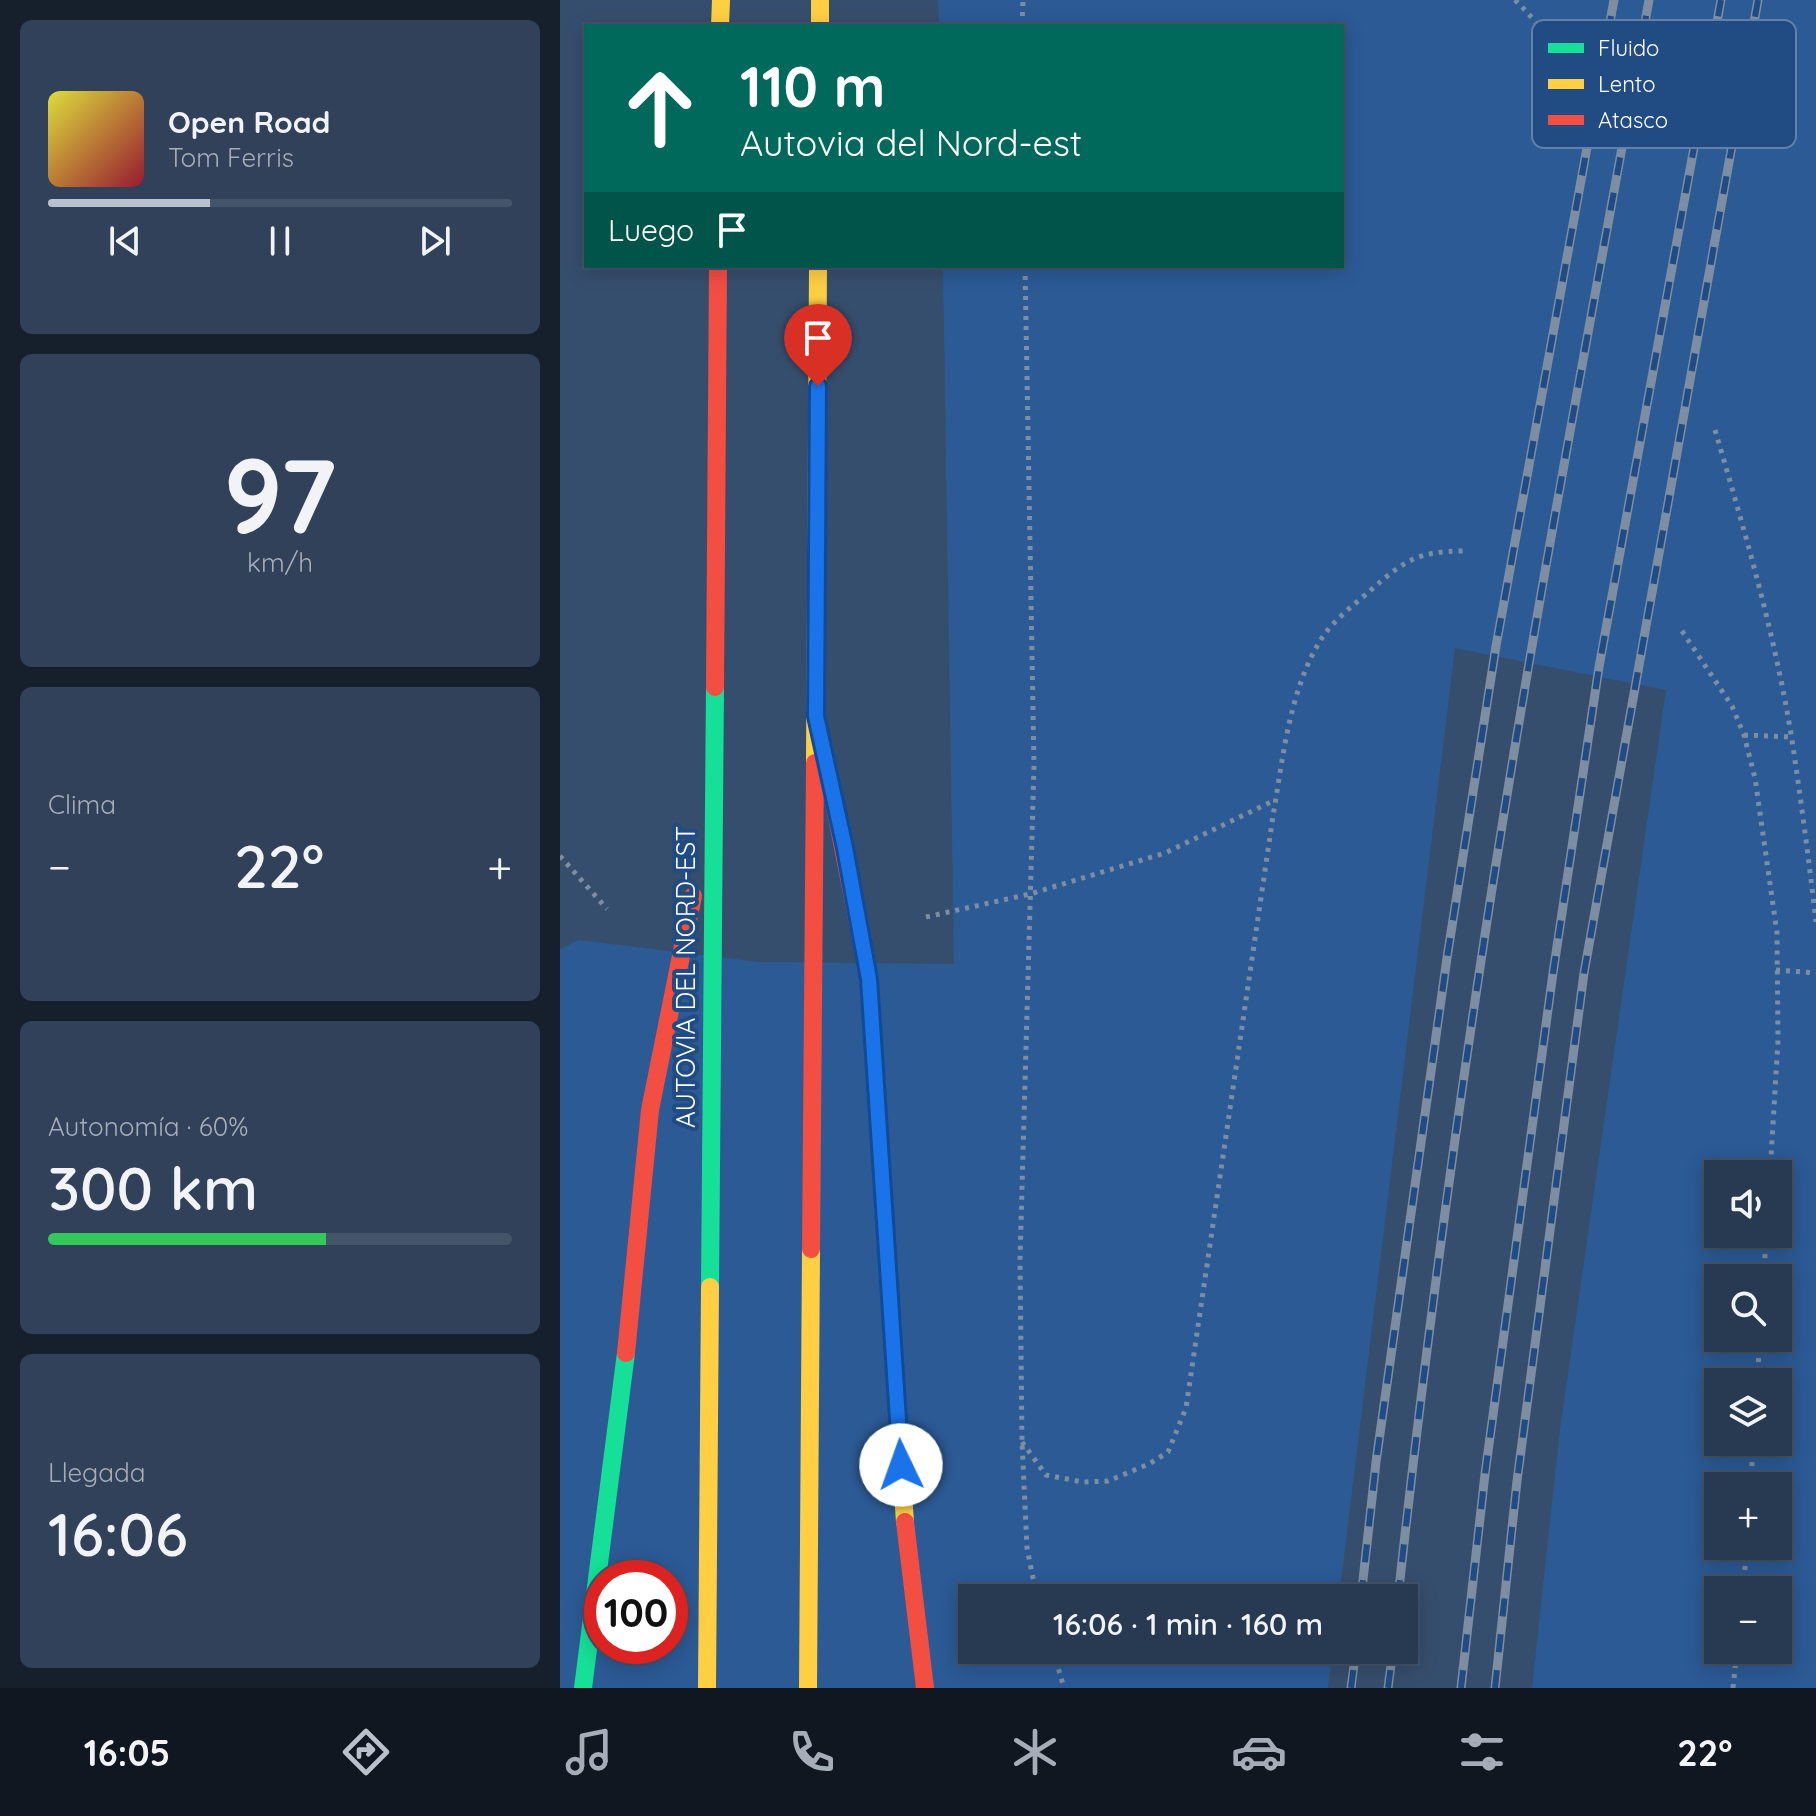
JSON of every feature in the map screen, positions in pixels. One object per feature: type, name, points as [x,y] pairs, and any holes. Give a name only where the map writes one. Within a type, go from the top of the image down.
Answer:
[{"type":"highway","points":[[720,24],[721,0]]},
{"type":"highway","points":[[820,0],[820,24]]},
{"type":"highway","name":"AUTOVIA DEL NORD-EST","points":[[707,1688],[718,268]]},
{"type":"highway","points":[[808,1688],[818,268]]},
{"type":"highway","points":[[816,716],[869,979],[905,1527],[925,1688]]},
{"type":"highway","points":[[583,1688],[625,1362],[650,1110],[677,967],[712,811]]},
{"type":"path","points":[[1022,24],[1023,0]]},
{"type":"path","points":[[1515,0],[1535,20]]},
{"type":"path","points":[[1025,268],[1034,765],[1020,1260],[1022,1442],[1027,1548],[1034,1584]]},
{"type":"path","points":[[1715,430],[1742,521],[1791,737],[1816,922]]},
{"type":"path","points":[[1022,1442],[1046,1475],[1067,1481],[1108,1481],[1149,1464],[1168,1452],[1186,1408],[1275,800],[1301,680],[1322,638],[1352,606],[1402,562],[1436,551],[1464,551]]},
{"type":"path","points":[[1682,631],[1732,706],[1744,735],[1755,778],[1777,933],[1778,1041],[1771,1160]]},
{"type":"path","points":[[1744,735],[1791,737]]},
{"type":"path","points":[[926,917],[1030,894],[1165,853],[1275,800]]},
{"type":"path","points":[[560,856],[607,909]]},
{"type":"path","points":[[1776,970],[1816,973]]},
{"type":"path","points":[[1057,1664],[1064,1688]]},
{"type":"path","points":[[1733,1688],[1736,1664]]},
{"type":"shaded area","points":[[938,0],[1816,0],[1816,1688],[1532,1688],[1560,1429],[1666,690],[1455,648],[1341,1584],[958,1584],[958,1664],[1331,1664],[1328,1688],[560,1688],[560,949],[579,940],[759,962],[954,964],[943,268],[1344,268],[1344,24],[939,24]]},
{"type":"railway","points":[[1610,20],[1614,0]]},
{"type":"railway","points":[[1645,20],[1649,0]]},
{"type":"railway","points":[[1717,20],[1721,0]]},
{"type":"railway","points":[[1754,20],[1758,0]]},
{"type":"railway","points":[[1363,1584],[1376,1462],[1447,958],[1496,646],[1587,148]]},
{"type":"railway","points":[[1400,1584],[1469,1041],[1519,720],[1622,148]]},
{"type":"railway","points":[[1461,1688],[1485,1474],[1553,973],[1599,667],[1694,148]]},
{"type":"railway","points":[[1495,1688],[1517,1481],[1584,973],[1732,148]]},
{"type":"railway","points":[[1351,1688],[1354,1664]]},
{"type":"railway","points":[[1388,1688],[1391,1664]]},
{"type":"traffic: fast","points":[[710,1287],[715,687]]},
{"type":"traffic: fast","points":[[583,1688],[626,1353]]},
{"type":"traffic: slow","points":[[720,24],[721,0]]},
{"type":"traffic: slow","points":[[820,0],[820,24]]},
{"type":"traffic: slow","points":[[815,763],[818,268]]},
{"type":"traffic: slow","points":[[878,1119],[905,1522]]},
{"type":"traffic: slow","points":[[808,1688],[811,1249]]},
{"type":"traffic: slow","points":[[707,1688],[710,1287]]},
{"type":"traffic: jam","points":[[715,687],[718,268]]},
{"type":"traffic: jam","points":[[811,1249],[815,763]]},
{"type":"traffic: jam","points":[[832,792],[869,979],[878,1119]]},
{"type":"traffic: jam","points":[[626,1353],[650,1110],[693,896]]},
{"type":"traffic: jam","points":[[905,1522],[925,1688]]},
{"type":"route","points":[[818,386],[816,716],[869,979],[901,1465]]}]
